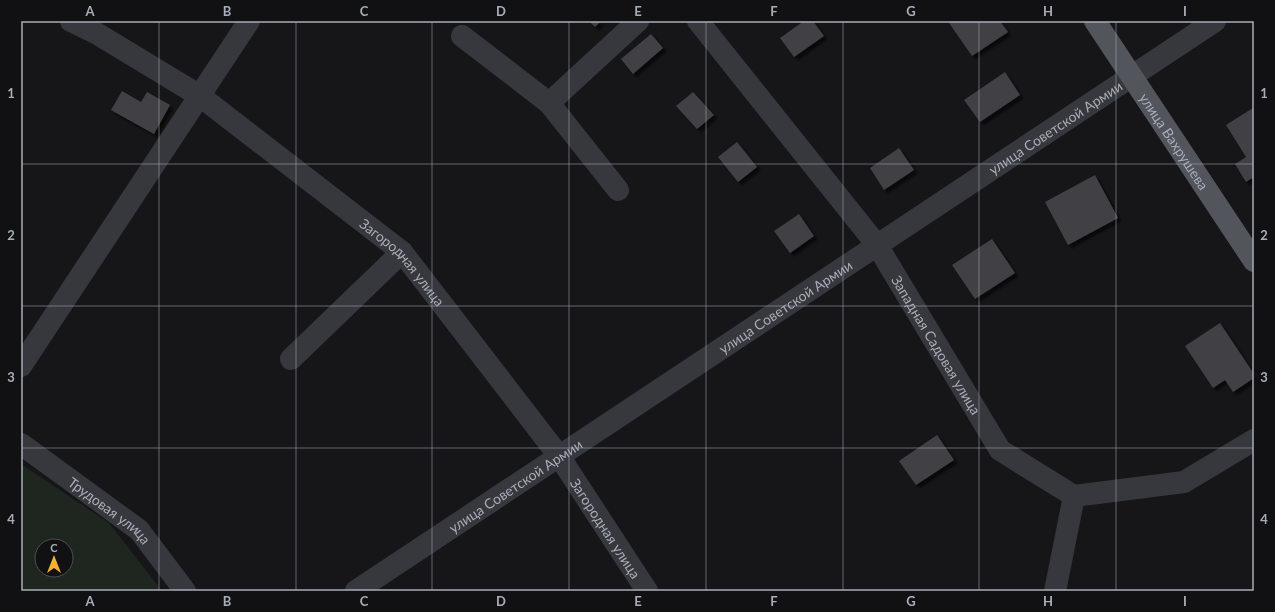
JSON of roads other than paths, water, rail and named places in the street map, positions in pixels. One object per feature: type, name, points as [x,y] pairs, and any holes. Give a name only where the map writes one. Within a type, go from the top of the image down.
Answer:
[{"type":"main road","name":"улица Вахрушева","points":[[1095,21],[1254,261]]},
{"type":"street","name":"Загородная улица","points":[[71,21],[96,32],[200,96],[402,252],[559,456],[647,591]]},
{"type":"street","points":[[21,366],[249,21]]},
{"type":"street","points":[[549,104],[638,21]]},
{"type":"street","name":"Западная Садовая улица","points":[[698,21],[877,245],[1000,450],[1074,496]]},
{"type":"street","name":"улица Советской Армии","points":[[356,591],[1215,21]]},
{"type":"street","points":[[462,36],[549,104],[618,190]]},
{"type":"street","points":[[291,359],[402,252]]},
{"type":"street","points":[[1055,591],[1074,496],[1184,482],[1254,440]]},
{"type":"street","name":"Трудовая улица","points":[[21,444],[139,530],[185,591]]}]
